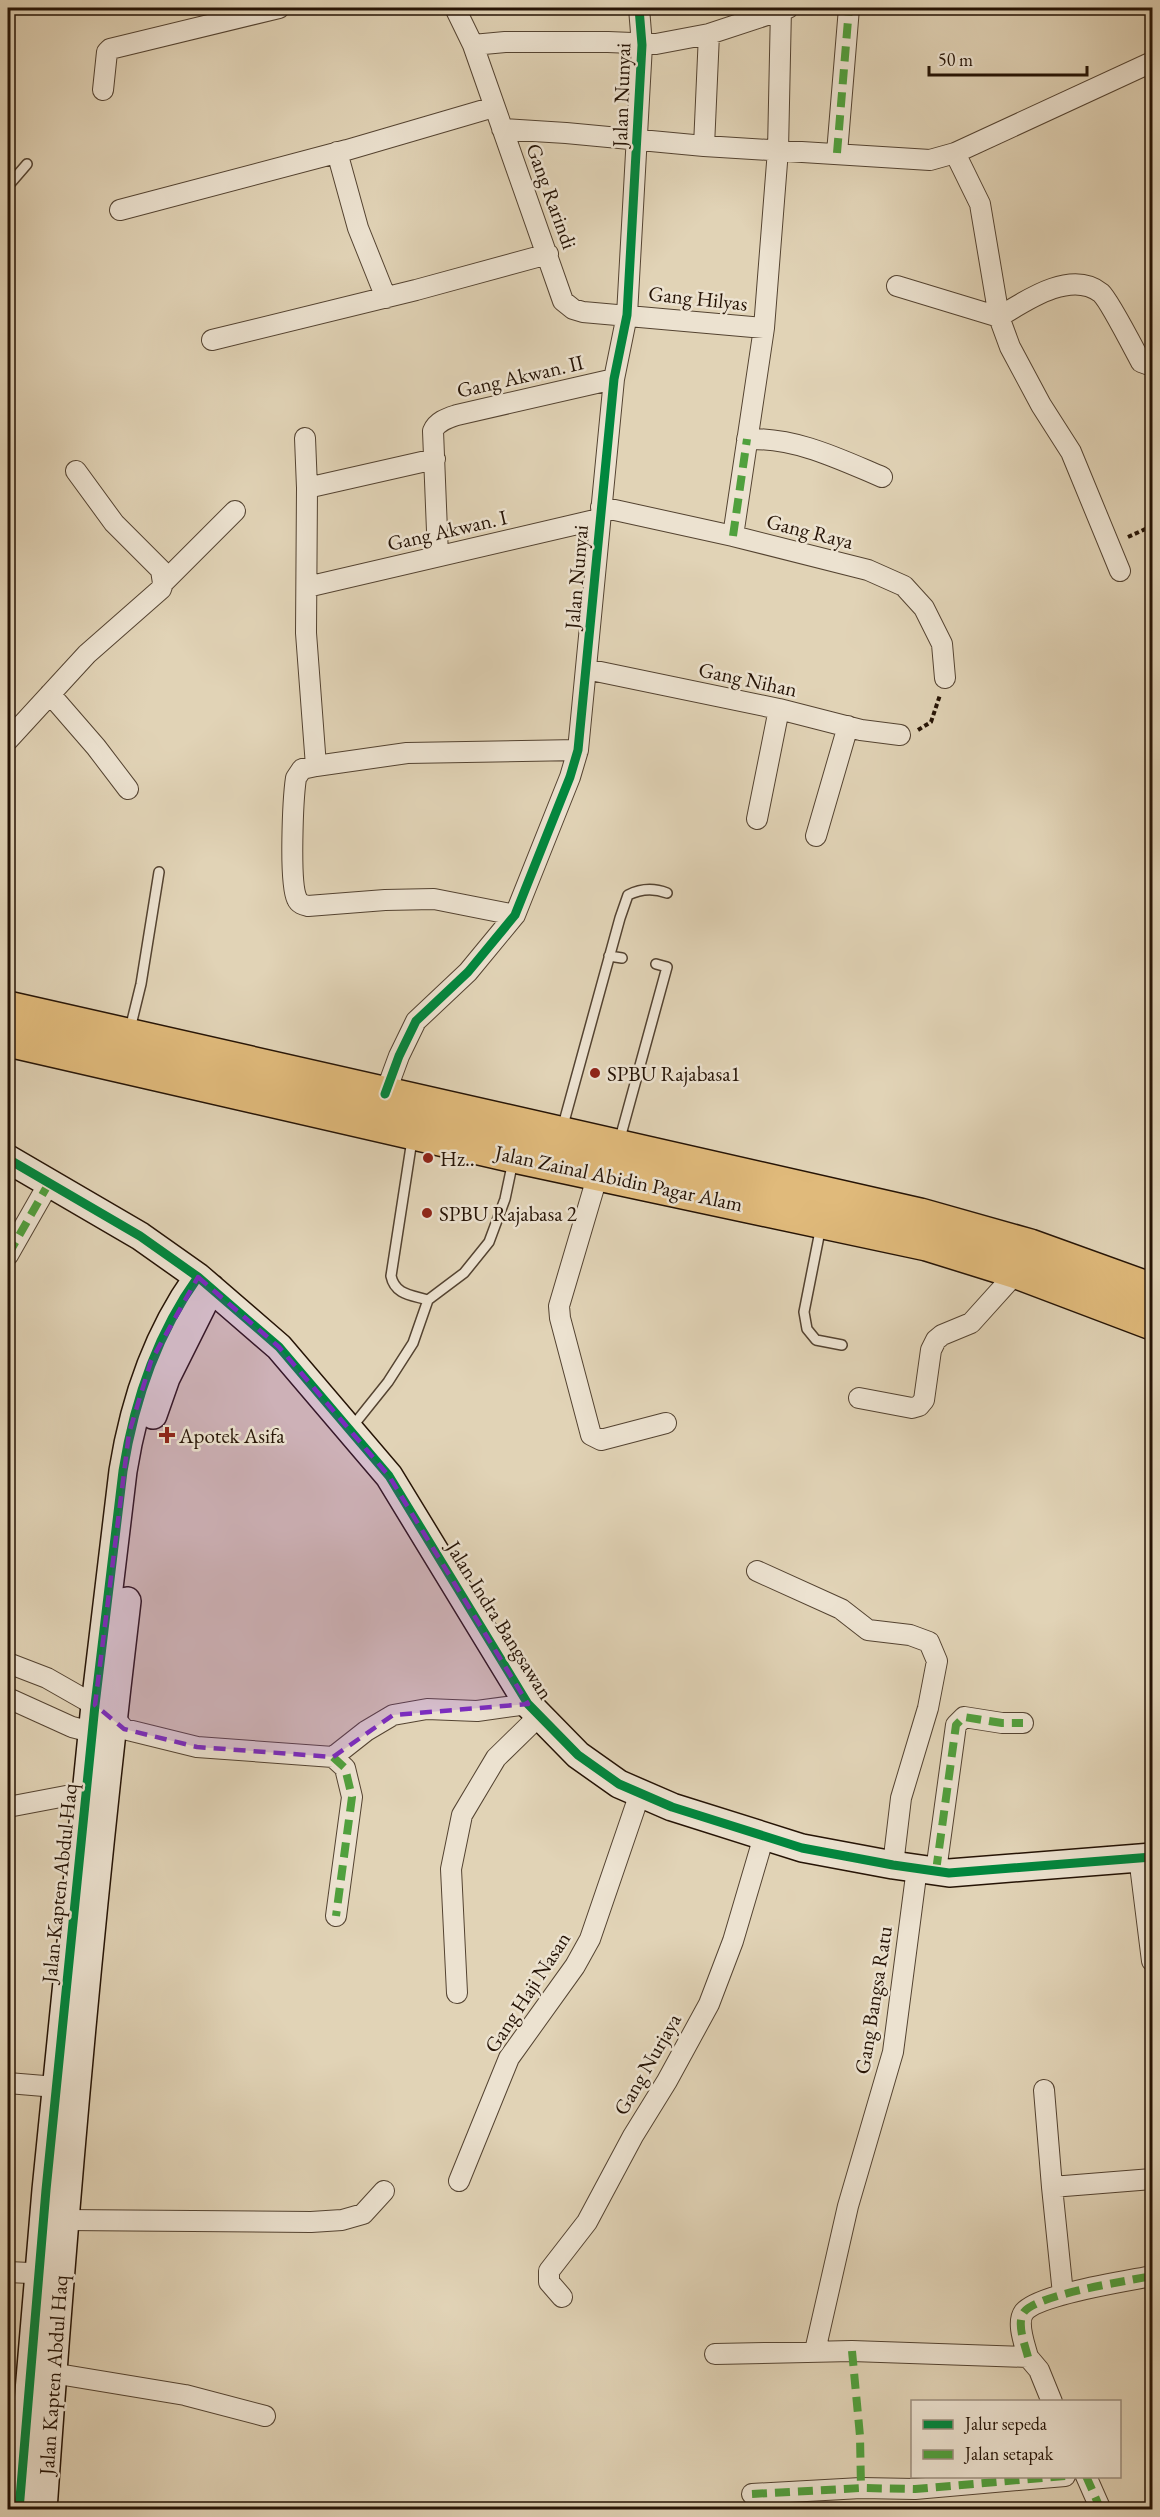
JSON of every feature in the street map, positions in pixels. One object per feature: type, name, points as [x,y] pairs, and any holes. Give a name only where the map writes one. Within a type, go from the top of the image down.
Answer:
[{"type":"highway","name":"Jalan Zainal Abidin Pagar Alam","points":[[8,1008],[920,1215],[1023,1259],[1152,1323]]},
{"type":"highway","name":"Jalan Zainal Abidin Pagar Alam","points":[[8,1040],[514,1156],[927,1244],[1023,1259],[1152,1290]]},
{"type":"street","points":[[104,90],[107,52],[110,49],[279,8]]},
{"type":"street","name":"Gang Rarindi","points":[[455,8],[473,45],[563,301],[573,309],[627,315]]},
{"type":"street","name":"Jalan Nunyai","points":[[385,1094],[399,1056],[416,1021],[427,1008],[468,972],[515,915],[570,777],[578,750],[614,379],[627,315],[642,45],[639,8]]},
{"type":"street","points":[[473,45],[505,42],[596,42],[642,45],[709,34],[783,8],[778,150],[764,328],[733,536]]},
{"type":"street","points":[[837,153],[849,8]]},
{"type":"street","points":[[704,146],[709,34]]},
{"type":"street","points":[[502,129],[704,146],[918,160],[942,158],[1152,62]]},
{"type":"street","points":[[120,210],[494,107]]},
{"type":"street","points":[[337,152],[358,228],[386,298]]},
{"type":"street","points":[[956,153],[980,204],[999,317],[1010,347],[1041,405],[1071,452],[1120,571]]},
{"type":"street","points":[[212,340],[386,298],[548,254]]},
{"type":"street","points":[[897,286],[999,317],[1043,291],[1079,284],[1102,294],[1141,362],[1151,369]]},
{"type":"street","name":"Gang Hilyas","points":[[627,315],[764,328]]},
{"type":"street","name":"Gang Akwan. II","points":[[435,459],[433,431],[438,424],[457,415],[614,379]]},
{"type":"street","points":[[305,438],[306,633],[316,766]]},
{"type":"street","points":[[747,439],[781,440],[813,448],[882,477]]},
{"type":"street","points":[[307,488],[435,459],[438,556]]},
{"type":"street","points":[[76,471],[114,524],[161,570],[163,583]]},
{"type":"street","points":[[8,740],[87,654],[161,589],[163,583],[235,510]]},
{"type":"street","name":"Gang Raya","points":[[600,513],[733,536],[868,570],[904,586],[924,608],[942,644],[945,678]]},
{"type":"street","name":"Gang Akwan. I","points":[[307,587],[438,556],[600,513]]},
{"type":"street","name":"Gang Nihan","points":[[586,669],[779,709],[848,726],[900,735]]},
{"type":"street","points":[[50,694],[96,747],[128,789]]},
{"type":"street","points":[[758,819],[779,709]]},
{"type":"street","points":[[816,836],[848,726]]},
{"type":"street","points":[[515,915],[434,899],[308,906],[301,904],[296,899],[293,876],[296,778],[302,769],[407,753],[578,750]]},
{"type":"street","name":"Jalan Indra Bangsawan","points":[[8,1159],[140,1236],[205,1282],[279,1347],[350,1429],[399,1491],[533,1710],[578,1755],[619,1784],[672,1807],[802,1848],[915,1868],[981,1871],[1146,1857]]},
{"type":"street","points":[[598,1174],[559,1306],[560,1318],[591,1436],[601,1440],[666,1423]]},
{"type":"street","points":[[8,1256],[49,1183]]},
{"type":"street","points":[[859,1398],[912,1408],[919,1406],[924,1400],[931,1350],[936,1340],[942,1335],[971,1323],[1023,1259]]},
{"type":"street","name":"Jalan Kapten Abdul Haq","points":[[43,2510],[52,2373],[50,2274],[56,2087],[79,1964],[107,1724],[129,1434],[151,1361],[182,1299],[205,1282]]},
{"type":"street","points":[[757,1571],[841,1609],[868,1630],[910,1635],[929,1642],[937,1661],[928,1708],[901,1798],[915,1868]]},
{"type":"street","points":[[8,1663],[47,1678],[107,1724]]},
{"type":"street","points":[[8,1698],[72,1727],[107,1724],[196,1747],[333,1757],[345,1768],[352,1797],[336,1916]]},
{"type":"street","points":[[333,1757],[366,1731],[393,1715],[427,1709],[533,1710]]},
{"type":"street","points":[[457,1993],[451,1869],[462,1815],[496,1758],[533,1710]]},
{"type":"street","points":[[915,1868],[956,1725],[964,1717],[1002,1723],[1023,1723]]},
{"type":"street","name":"Jalan Kapten Abdul Haq","points":[[19,2510],[50,2274],[65,2220],[87,1792],[107,1724]]},
{"type":"street","points":[[8,1807],[87,1792]]},
{"type":"street","name":"Gang Haji Nasan","points":[[459,2181],[509,2058],[574,1966],[590,1939],[640,1794]]},
{"type":"street","name":"Gang Nurjaya","points":[[562,2297],[549,2282],[549,2271],[587,2222],[633,2136],[667,2081],[709,2004],[733,1941],[764,1836]]},
{"type":"street","points":[[1146,1857],[1152,1961]]},
{"type":"street","name":"Gang Bangsa Ratu","points":[[815,2351],[848,2206],[893,2052],[915,1868]]},
{"type":"street","points":[[8,2083],[56,2087]]},
{"type":"street","points":[[1044,2090],[1063,2294]]},
{"type":"street","points":[[1052,2187],[1152,2179]]},
{"type":"street","points":[[65,2220],[311,2222],[342,2220],[363,2214],[384,2191]]},
{"type":"street","points":[[8,2272],[50,2274]]},
{"type":"street","points":[[1051,2400],[1039,2370],[1028,2357],[1020,2323],[1024,2313],[1034,2305],[1063,2294],[1152,2276]]},
{"type":"street","points":[[716,2354],[815,2351],[1028,2357]]},
{"type":"street","points":[[52,2373],[185,2395],[265,2416]]},
{"type":"street","points":[[752,2494],[861,2488],[915,2489],[1042,2478]]},
{"type":"street","points":[[1087,2478],[1101,2510]]},
{"type":"lane","points":[[8,186],[27,164]]},
{"type":"lane","points":[[129,1035],[141,984],[159,872]]},
{"type":"lane","points":[[561,1135],[609,956],[628,895],[637,890],[659,890],[666,893]]},
{"type":"lane","points":[[609,956],[622,958]]},
{"type":"lane","points":[[618,1148],[667,967],[656,964]]},
{"type":"lane","points":[[413,1132],[391,1276],[393,1285],[399,1292],[428,1300]]},
{"type":"lane","points":[[350,1429],[388,1382],[413,1343],[428,1300],[464,1274],[489,1242],[505,1199],[514,1156]]},
{"type":"lane","points":[[822,1221],[804,1312],[807,1329],[816,1340],[842,1345]]},
{"type":"path","points":[[1110,542],[1130,537],[1152,526]]},
{"type":"path","points":[[900,735],[916,732],[931,722],[945,678]]},
{"type":"highlighted area","points":[[198,1277],[279,1347],[389,1476],[528,1704],[393,1715],[333,1757],[197,1747],[124,1729],[95,1705],[129,1433],[151,1361]]},
{"type":"marked path","points":[[837,153],[849,8]]},
{"type":"marked path","points":[[733,536],[747,439]]},
{"type":"marked path","points":[[8,1255],[49,1183]]},
{"type":"marked path","points":[[936,1871],[956,1725],[964,1717],[1002,1723],[1023,1723]]},
{"type":"marked path","points":[[333,1757],[345,1768],[352,1797],[336,1916]]},
{"type":"marked path","points":[[1028,2357],[1021,2322],[1024,2312],[1033,2305],[1084,2289],[1152,2276]]},
{"type":"marked path","points":[[852,2351],[860,2436],[861,2488]]},
{"type":"marked path","points":[[752,2494],[861,2488],[915,2489],[1042,2478]]},
{"type":"marked path","points":[[1087,2478],[1101,2510]]},
{"type":"cycle path","points":[[385,1094],[399,1056],[416,1021],[468,972],[515,915],[570,777],[578,750],[614,379],[627,315],[642,45],[639,8]]},
{"type":"cycle path","points":[[8,1159],[140,1236],[198,1277],[279,1347],[389,1476],[528,1704],[578,1755],[619,1784],[672,1807],[802,1848],[949,1873],[1152,1857]]},
{"type":"cycle path","points":[[19,2510],[46,2190],[95,1705],[123,1471],[134,1420],[149,1369],[183,1299],[198,1277]]},
{"type":"place","name":"SPBU Rajabasa1","points":[[595,1073]]},
{"type":"place","name":"Hz..","points":[[428,1158]]},
{"type":"place","name":"SPBU Rajabasa 2","points":[[427,1213]]},
{"type":"place","name":"Apotek Asifa","points":[[167,1435]]}]
